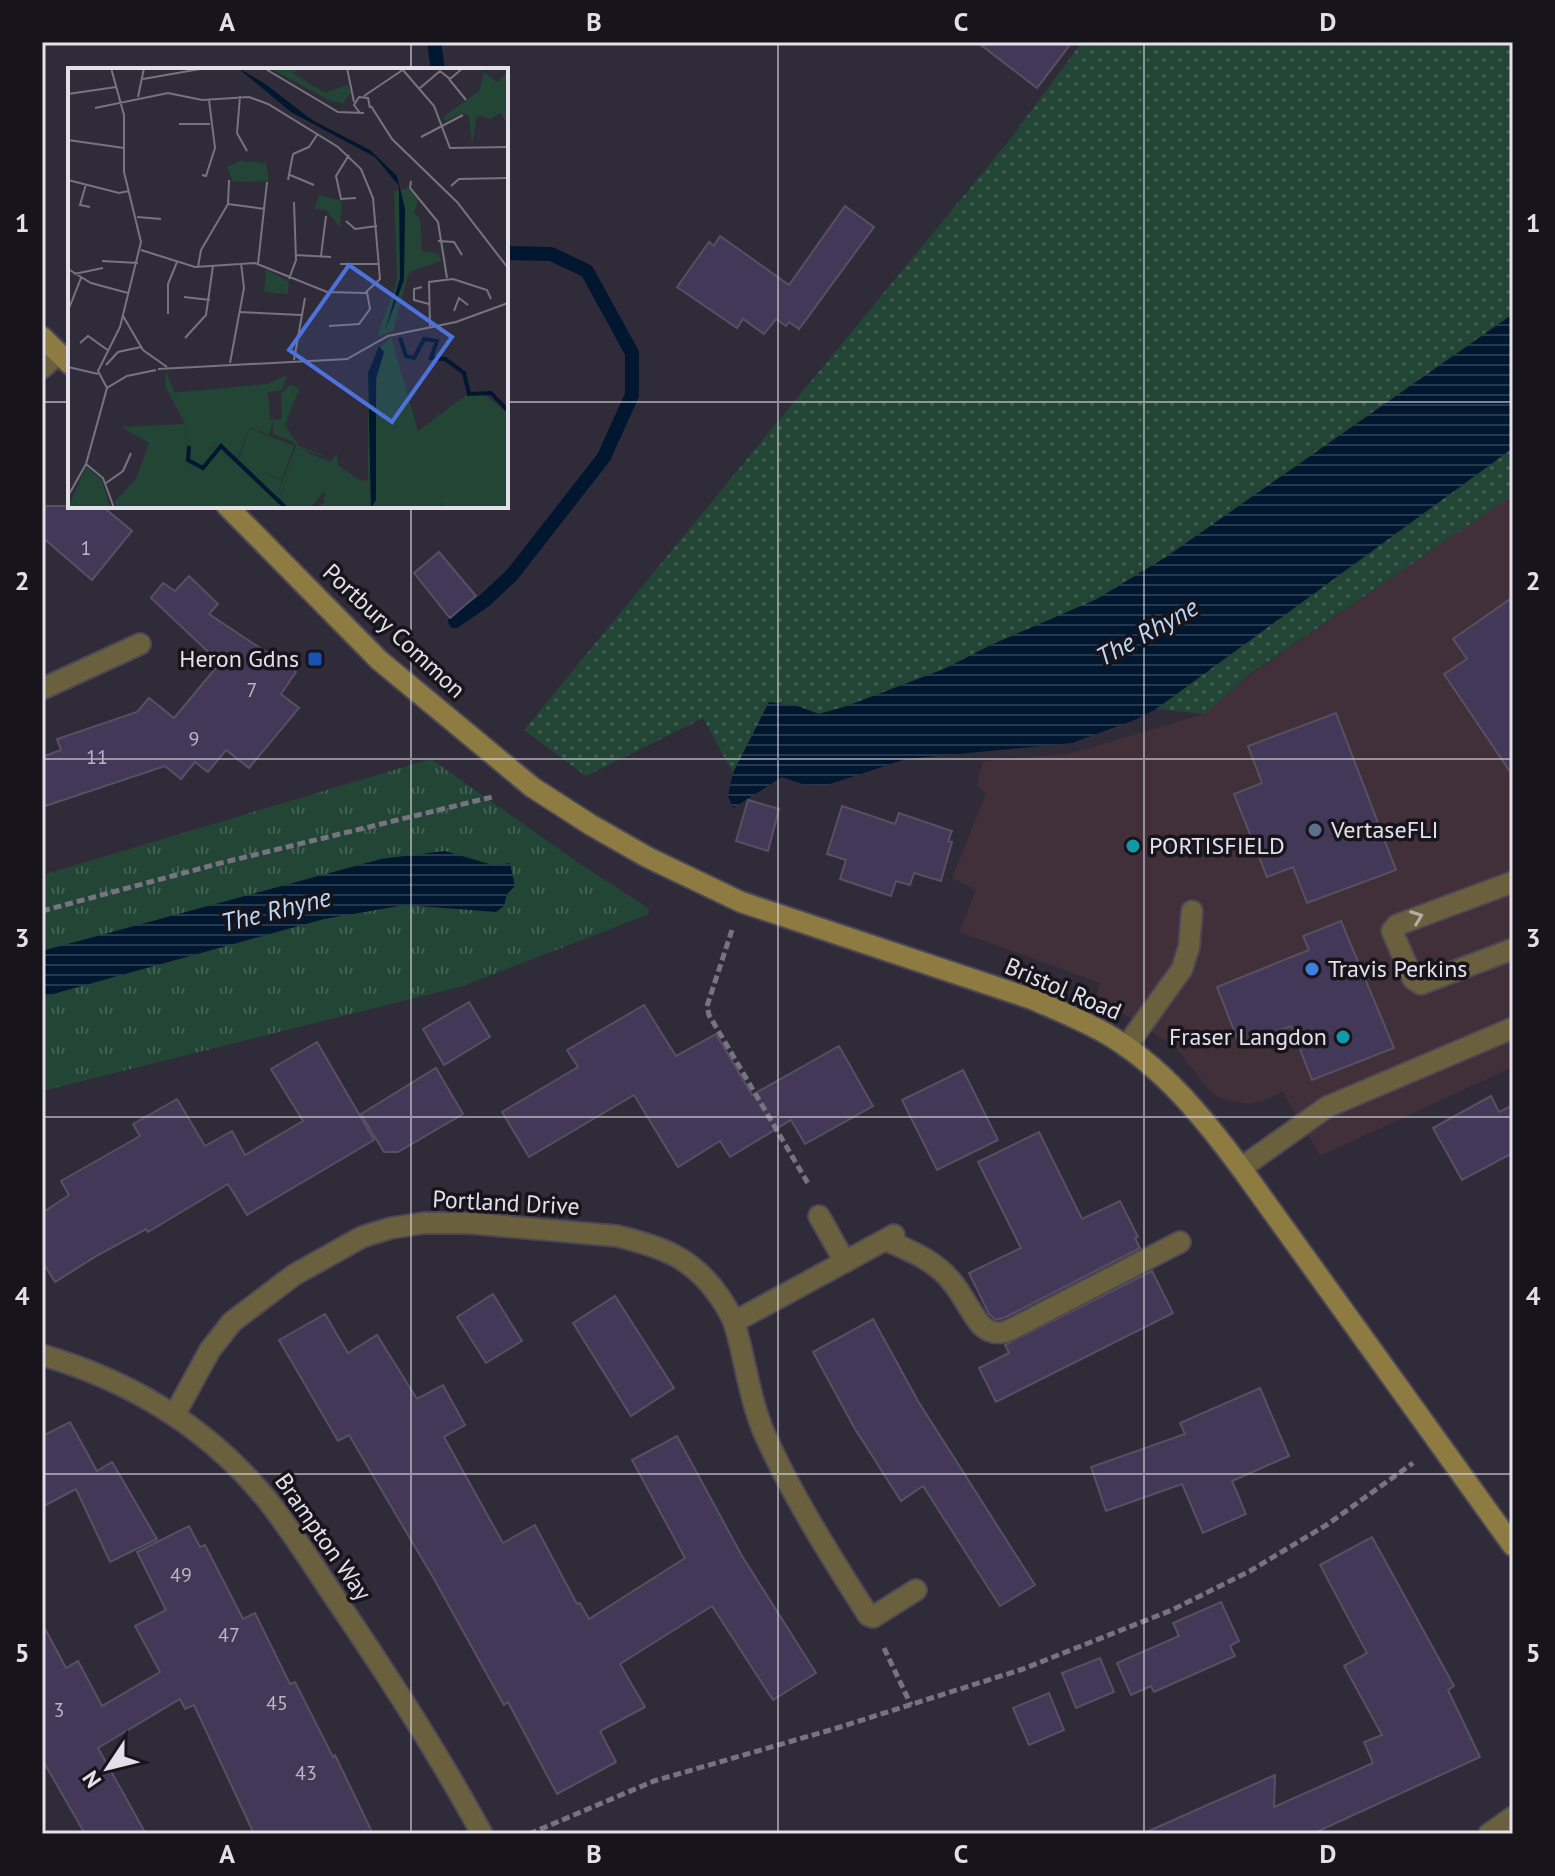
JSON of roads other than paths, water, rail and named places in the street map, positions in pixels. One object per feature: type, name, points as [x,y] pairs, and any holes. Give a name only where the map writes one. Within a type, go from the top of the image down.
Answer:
[{"type":"main road","points":[[42,337],[64,359]]},
{"type":"main road","name":"Portbury Common","points":[[229,508],[379,660],[532,787]]},
{"type":"main road","name":"Bristol Road","points":[[532,787],[647,857],[741,902],[1032,999],[1078,1019],[1126,1047],[1152,1067],[1202,1116],[1513,1546]]},
{"type":"street","points":[[42,368],[64,359]]},
{"type":"street","points":[[42,689],[140,644]]},
{"type":"street","points":[[1513,882],[1397,925],[1392,931],[1413,979],[1421,984],[1513,949]]},
{"type":"street","points":[[1126,1047],[1182,969],[1189,947],[1192,911]]},
{"type":"street","points":[[1241,1168],[1327,1107],[1513,1028]]},
{"type":"street","points":[[819,1216],[845,1262]]},
{"type":"street","name":"Portland Drive","points":[[175,1414],[210,1350],[232,1322],[294,1275],[362,1237],[402,1226],[469,1223],[636,1240],[681,1257],[712,1286],[734,1322],[764,1433],[811,1524],[870,1617],[916,1590]]},
{"type":"street","points":[[734,1322],[890,1238],[941,1270],[953,1282],[981,1325],[998,1334],[1008,1332],[1180,1242]]},
{"type":"street","name":"Brampton Way","points":[[42,1355],[119,1382],[175,1414],[224,1454],[270,1503],[423,1728],[482,1834]]},
{"type":"street","points":[[1489,1834],[1513,1817]]},
{"type":"water","name":"The Rhyne","points":[[1513,314],[1513,448],[1156,709],[1072,743],[906,759],[824,786],[802,784],[782,777],[733,808],[728,796],[733,773],[769,702],[797,706],[819,714],[847,706],[944,669],[1097,599],[1166,557]]},
{"type":"water","name":"The Rhyne","points":[[445,851],[496,866],[510,863],[515,886],[507,894],[504,906],[496,912],[405,905],[324,919],[42,997],[42,951],[381,859]]},
{"type":"waterway","points":[[434,42],[438,68]]},
{"type":"waterway","points":[[455,621],[484,601],[512,575],[604,457],[632,395],[632,353],[587,271],[551,254],[508,253]]},
{"type":"place","name":"Heron Gdns","points":[[315,659]]},
{"type":"place","name":"VertaseFLI","points":[[1315,830]]},
{"type":"place","name":"PORTISFIELD","points":[[1133,846]]},
{"type":"place","name":"Travis Perkins","points":[[1312,969]]},
{"type":"place","name":"Fraser Langdon","points":[[1343,1037]]}]
